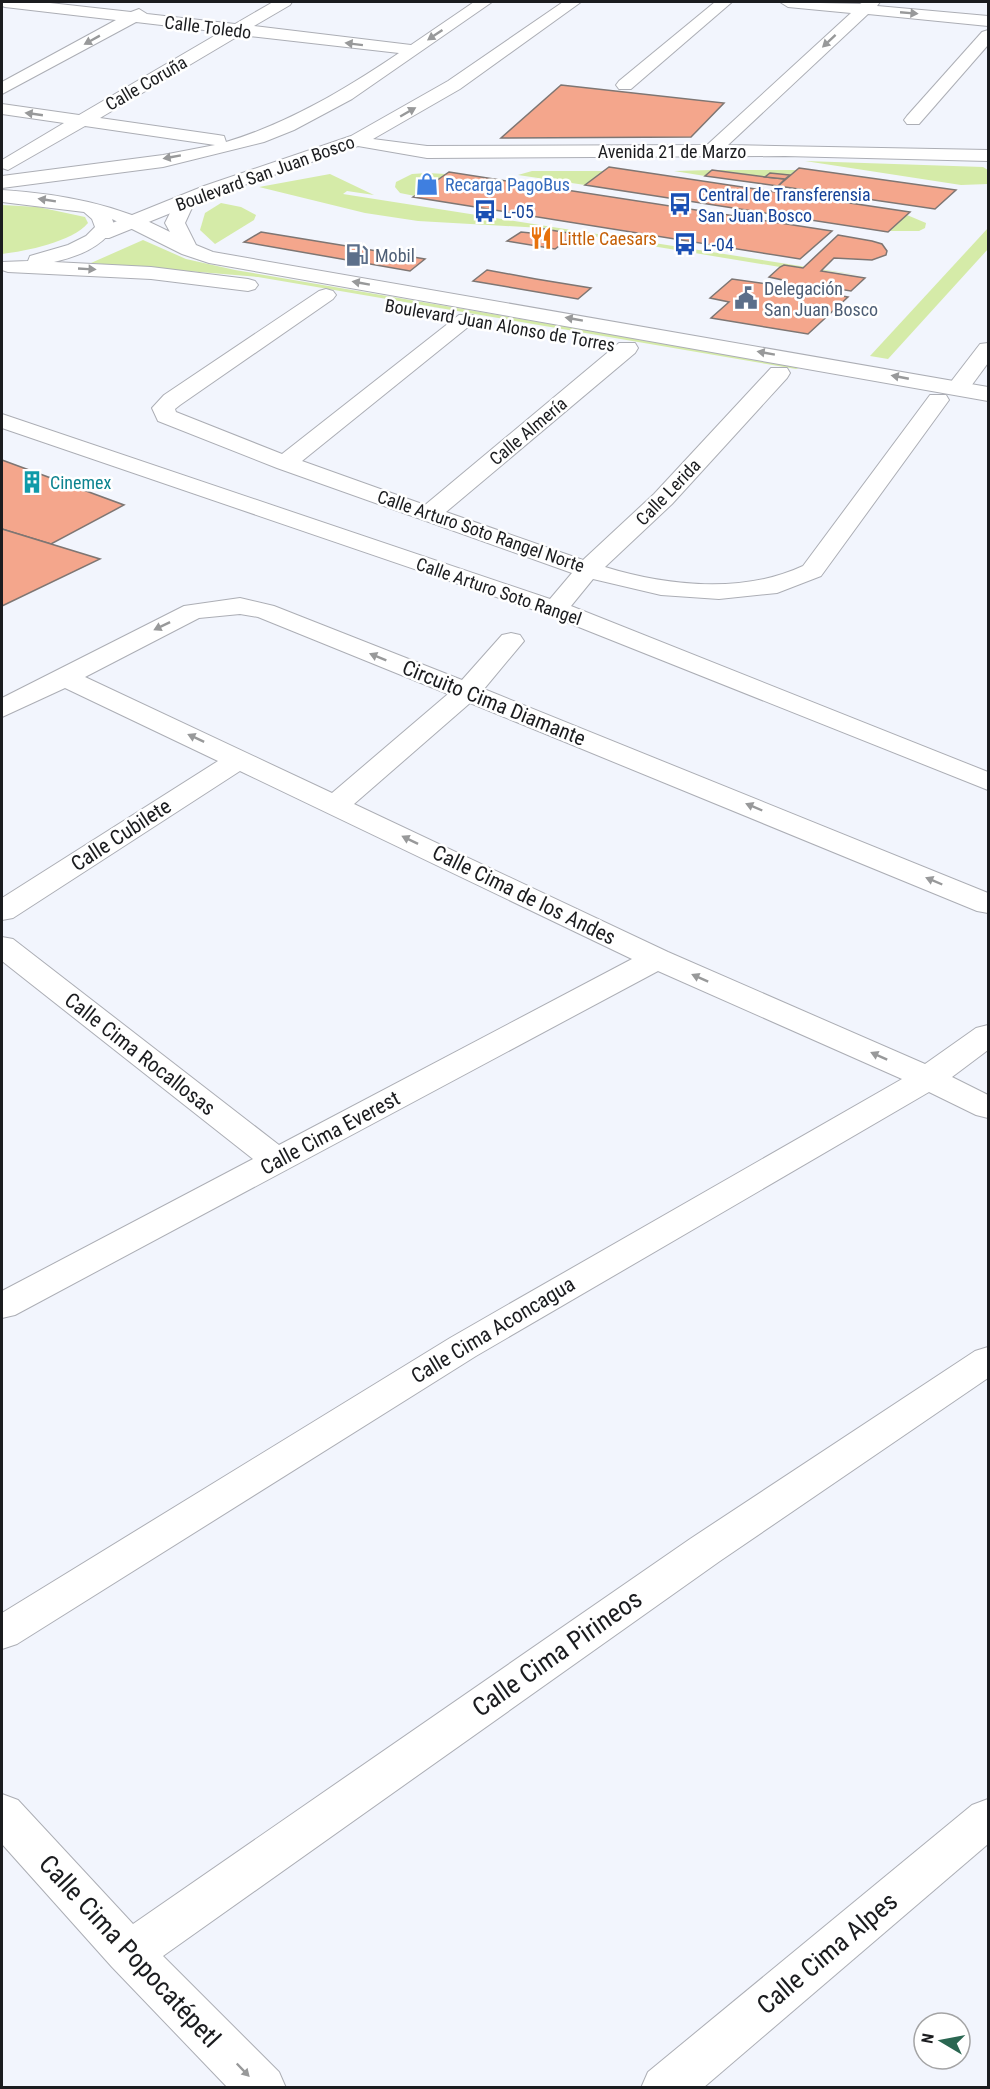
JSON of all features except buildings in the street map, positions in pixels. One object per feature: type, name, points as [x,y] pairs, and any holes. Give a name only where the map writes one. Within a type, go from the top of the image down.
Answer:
[{"type":"street","name":"Calle Toledo","points":[[5,2],[412,50]]},
{"type":"street","points":[[2,89],[161,2]]},
{"type":"street","name":"Calle Coruña","points":[[8,164],[284,2]]},
{"type":"street","name":"Boulevard San Juan Bosco","points":[[2,182],[140,163],[237,143],[289,125],[358,87],[483,2]]},
{"type":"street","name":"Boulevard San Juan Bosco","points":[[5,266],[64,253],[102,234],[185,201],[357,140],[454,85],[573,2]]},
{"type":"street","points":[[625,85],[724,2]]},
{"type":"street","points":[[788,2],[868,5],[988,21]]},
{"type":"street","points":[[2,15],[25,3]]},
{"type":"street","points":[[711,150],[868,5]]},
{"type":"street","points":[[913,120],[988,35]]},
{"type":"street","points":[[2,109],[237,143]]},
{"type":"street","name":"Avenida 21 de Marzo","points":[[357,140],[380,146],[427,152],[711,150],[988,156]]},
{"type":"street","points":[[318,155],[427,152]]},
{"type":"street","name":"Boulevard Juan Alonso de Torres","points":[[2,196],[49,200],[137,222],[189,250],[274,269],[948,394],[988,409]]},
{"type":"street","points":[[185,201],[175,223],[189,250]]},
{"type":"street","points":[[92,210],[100,216],[105,227],[102,234]]},
{"type":"street","name":"Boulevard Juan Alonso de Torres","points":[[5,266],[151,273],[326,295],[779,373],[948,394],[988,394]]},
{"type":"street","name":"Calle Arturo Soto Rangel Norte","points":[[326,295],[172,400],[164,408],[166,416],[285,463],[588,569],[662,587],[720,590],[771,588],[796,581],[812,571],[948,394]]},
{"type":"street","points":[[285,463],[466,319]]},
{"type":"street","name":"Calle Almería","points":[[429,513],[627,348]]},
{"type":"street","points":[[948,394],[988,349]]},
{"type":"street","name":"Calle Lerida","points":[[555,609],[588,569],[663,500],[779,373]]},
{"type":"street","name":"Calle Arturo Soto Rangel","points":[[2,421],[555,609],[988,782]]},
{"type":"street","name":"Circuito Cima Diamante","points":[[2,709],[62,676],[193,611],[240,606],[265,611],[738,800],[988,904]]},
{"type":"street","points":[[337,804],[466,692],[511,641]]},
{"type":"street","name":"Calle Cima de los Andes","points":[[62,676],[337,804],[657,959],[928,1077],[988,1108]]},
{"type":"street","name":"Calle Cubilete","points":[[2,911],[240,759]]},
{"type":"street","name":"Calle Cima Rocallosas","points":[[2,946],[278,1161]]},
{"type":"street","name":"Calle Cima Everest","points":[[2,1306],[657,959]]},
{"type":"street","name":"Calle Cima Aconcagua","points":[[2,1633],[462,1347],[928,1077],[988,1035]]},
{"type":"street","name":"Calle Cima Pirineos","points":[[129,1953],[705,1550],[988,1360]]},
{"type":"street","name":"Calle Cima Popocatépetl","points":[[2,1813],[129,1953],[261,2088]]},
{"type":"street","name":"Calle Cima Alpes","points":[[666,2088],[988,1818]]},
{"type":"green space","points":[[805,161],[983,167],[988,170],[988,184],[961,185]]},
{"type":"green space","points":[[713,170],[705,176],[674,171]]},
{"type":"green space","points":[[713,170],[797,170],[790,175],[770,173],[765,177]]},
{"type":"green space","points":[[532,171],[604,171],[585,185],[518,175]]},
{"type":"green space","points":[[330,174],[374,195],[347,191],[343,194],[864,276],[784,265],[780,267],[542,228],[418,221],[365,213],[259,187]]},
{"type":"green space","points":[[412,174],[446,174],[436,181],[427,180],[418,186],[426,188],[415,196],[400,193],[395,187],[396,182]]},
{"type":"green space","points":[[221,203],[241,207],[256,215],[254,220],[215,244],[200,230],[205,213]]},
{"type":"green space","points":[[2,205],[38,207],[85,217],[88,223],[81,230],[60,240],[36,248],[2,254]]},
{"type":"green space","points":[[907,215],[926,223],[925,228],[919,231],[890,231]]},
{"type":"green space","points":[[988,228],[988,249],[888,359],[870,356]]},
{"type":"green space","points":[[143,240],[186,259],[235,270],[802,367],[796,369],[258,277],[91,263]]},
{"type":"place","name":"Recarga PagoBus","points":[[427,184]]},
{"type":"place","name":"Central de Transferensia San Juan Bosco","points":[[680,204]]},
{"type":"place","name":"L-05","points":[[485,211]]},
{"type":"place","name":"Little Caesars","points":[[541,238]]},
{"type":"place","name":"L-04","points":[[685,244]]},
{"type":"place","name":"Mobil","points":[[357,255]]},
{"type":"place","name":"Delegación San Juan Bosco","points":[[746,298]]},
{"type":"place","name":"Cinemex","points":[[32,482]]}]
